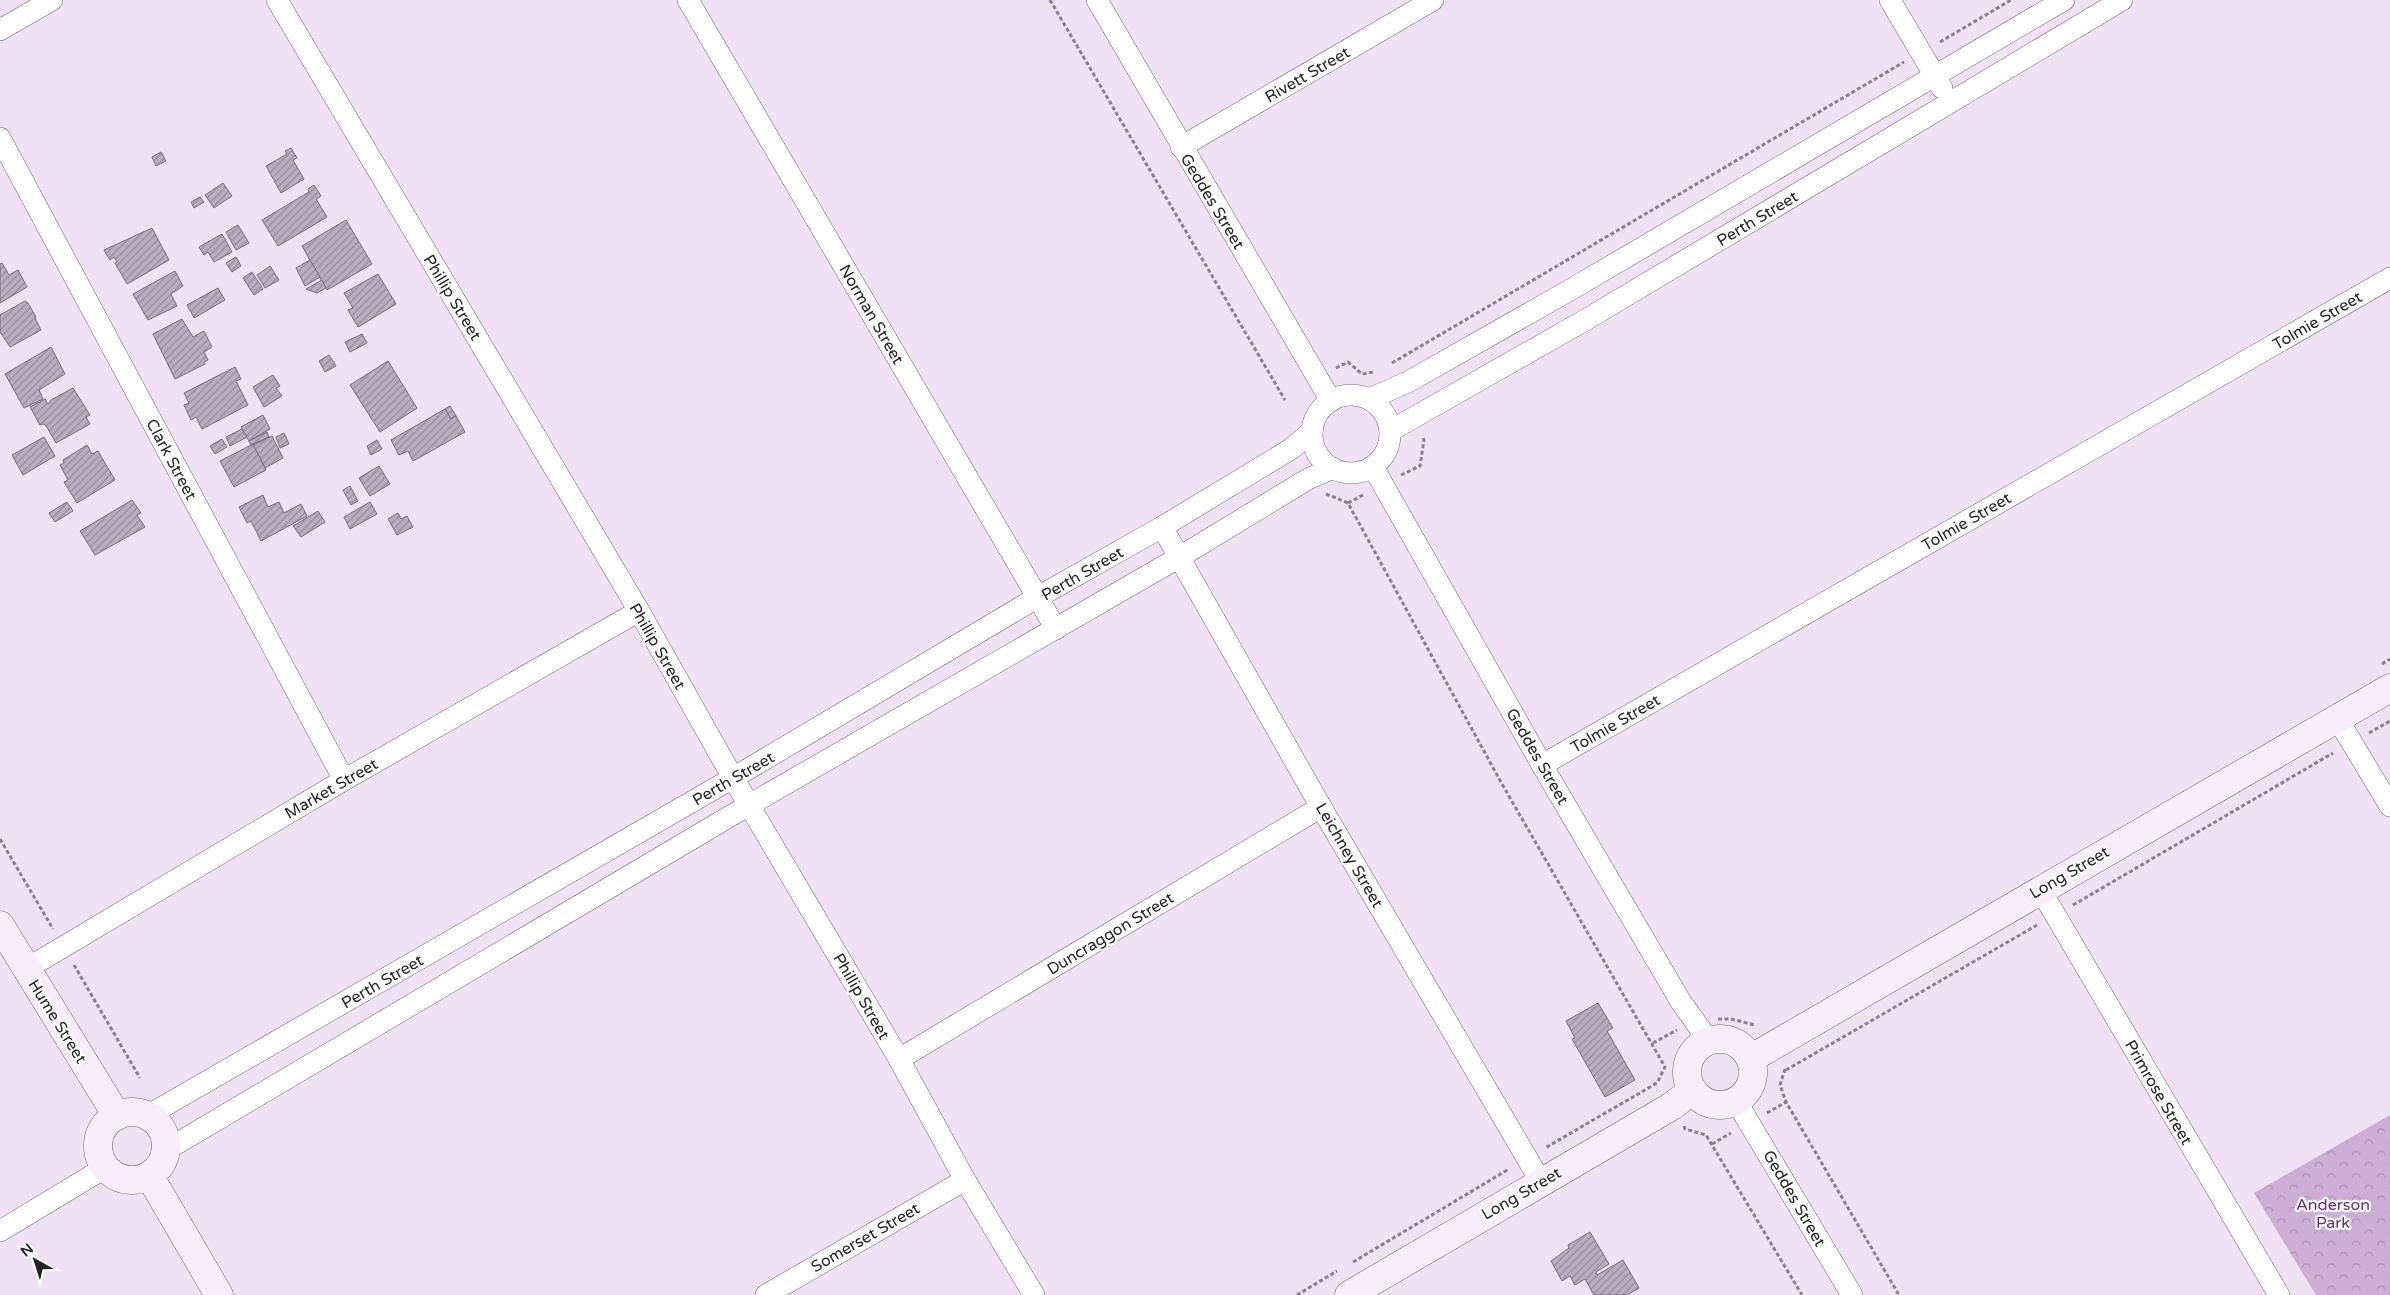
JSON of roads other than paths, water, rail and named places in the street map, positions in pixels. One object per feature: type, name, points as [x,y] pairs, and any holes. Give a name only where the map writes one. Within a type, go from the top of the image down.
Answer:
[{"type":"street","points":[[0,30],[52,0]]},
{"type":"street","name":"Phillip Street","points":[[277,0],[638,611],[749,805],[899,1059],[965,1180],[1034,1295]]},
{"type":"street","name":"Norman Street","points":[[688,0],[1056,628]]},
{"type":"street","name":"Geddes Street","points":[[1097,0],[1181,147],[1331,401]]},
{"type":"street","name":"Rivett Street","points":[[1181,147],[1433,0]]},
{"type":"street","points":[[1890,0],[1951,102]]},
{"type":"street","name":"Perth Street","points":[[1369,399],[1408,382],[1570,290],[2064,0]]},
{"type":"street","name":"Perth Street","points":[[1390,431],[1587,319],[2122,0]]},
{"type":"street","name":"Clark Street","points":[[0,138],[344,780]]},
{"type":"street","name":"Tolmie Street","points":[[1542,765],[2390,278]]},
{"type":"street","points":[[1570,290],[1587,319]]},
{"type":"street","points":[[1350,395],[1369,399],[1386,416],[1390,431],[1388,447],[1373,467],[1362,472],[1351,473],[1333,468],[1321,459],[1316,451],[1312,431],[1318,414],[1331,401],[1350,395]]},
{"type":"street","name":"Perth Street","points":[[147,1116],[734,778],[1038,597],[1162,527],[1291,449],[1312,431]]},
{"type":"street","name":"Geddes Street","points":[[1373,467],[1542,765],[1681,1002],[1709,1041]]},
{"type":"street","name":"Perth Street","points":[[166,1150],[749,805],[1178,558],[1308,479],[1333,468]]},
{"type":"street","name":"Leichney Street","points":[[1162,527],[1321,807],[1541,1182]]},
{"type":"street","name":"Market Street","points":[[26,969],[344,780],[638,611]]},
{"type":"street","name":"Long Street","points":[[1760,1053],[2040,889],[2390,688]]},
{"type":"street","points":[[2337,718],[2390,806]]},
{"type":"street","name":"Duncraggon Street","points":[[899,1059],[1321,807]]},
{"type":"street","name":"Primrose Street","points":[[2040,889],[2279,1295]]},
{"type":"street","name":"Hume Street","points":[[0,925],[117,1116]]},
{"type":"street","points":[[1722,1039],[1734,1042],[1744,1049],[1760,1053],[1753,1068],[1752,1081],[1745,1093],[1736,1101],[1715,1104],[1702,1099],[1682,1098],[1688,1078],[1688,1064],[1698,1047],[1709,1041],[1722,1039]]},
{"type":"street","name":"Long Street","points":[[1349,1295],[1682,1098]]},
{"type":"street","name":"Geddes Street","points":[[1736,1101],[1852,1295]]},
{"type":"street","points":[[127,1113],[147,1116],[156,1121],[162,1130],[166,1150],[160,1165],[149,1176],[131,1180],[113,1174],[106,1168],[101,1159],[99,1139],[106,1126],[117,1116],[127,1113]]},
{"type":"street","points":[[0,1231],[106,1168]]},
{"type":"street","points":[[149,1176],[219,1295]]},
{"type":"street","name":"Somerset Street","points":[[766,1295],[965,1180]]},
{"type":"park label","name":"Anderson Park","points":[[2333,1213]]}]
